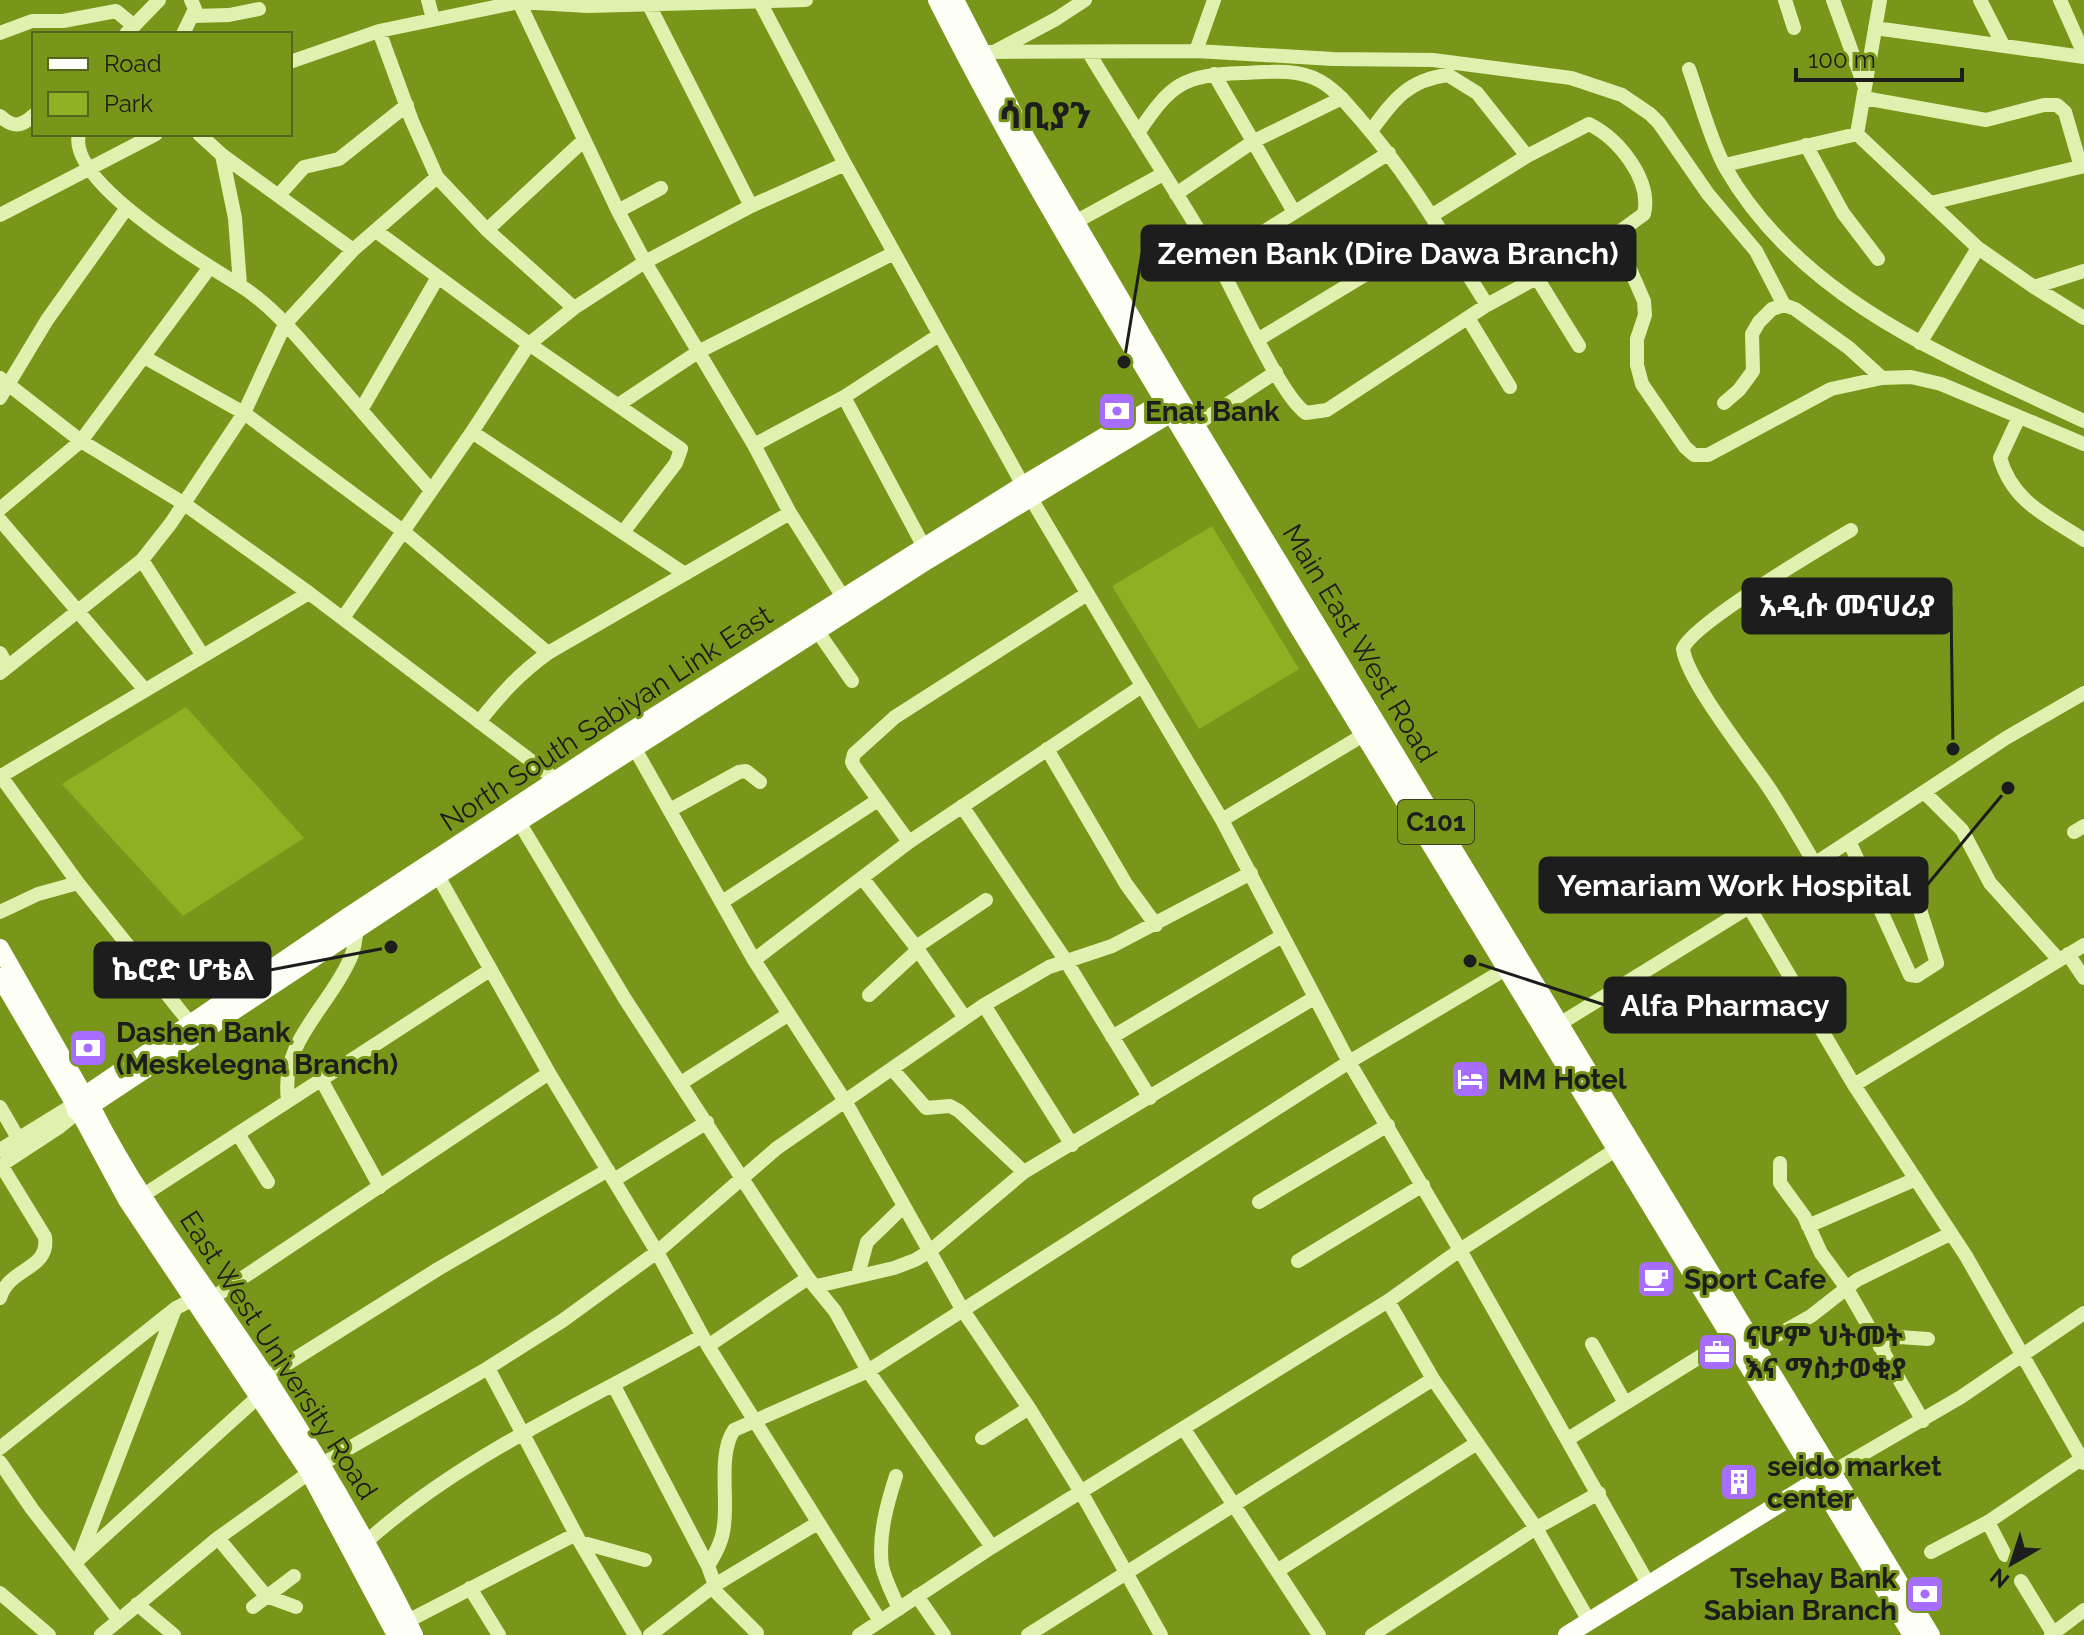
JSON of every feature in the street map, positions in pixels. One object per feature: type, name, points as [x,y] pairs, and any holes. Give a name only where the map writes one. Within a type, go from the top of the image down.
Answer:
[{"type":"main road","name":"Main East West Road","points":[[937,0],[990,104],[1068,226],[1297,610],[1722,1308],[1754,1348],[1912,1635]]},
{"type":"main road","name":"Main East West Road","points":[[962,3],[989,52],[1068,226]]},
{"type":"main road","name":"Main East West Road","points":[[1173,403],[1197,424],[1215,470]]},
{"type":"main road","name":"North South Sabiyan Link East","points":[[82,1104],[357,929],[394,896],[438,876],[519,822],[623,736],[848,605],[1173,403]]},
{"type":"main road","name":"North South Sabiyan Link East","points":[[82,1104],[190,1023],[564,786],[635,749],[818,632],[924,547],[1027,491]]},
{"type":"main road","name":"Main East West Road","points":[[1343,684],[1365,734],[1382,749]]},
{"type":"main road","name":"East West University Road","points":[[0,948],[82,1104],[127,1200],[266,1377],[396,1629]]},
{"type":"main road","name":"East West University Road","points":[[0,977],[142,1196],[259,1396],[315,1468],[366,1542],[396,1629]]},
{"type":"main road","name":"Main East West Road","points":[[1722,1308],[1730,1338],[1931,1635]]},
{"type":"main road","points":[[1567,1635],[1825,1476]]},
{"type":"street","points":[[0,33],[32,21],[63,21],[116,11],[129,29],[159,0]]},
{"type":"street","points":[[183,32],[195,9],[191,0]]},
{"type":"street","points":[[428,0],[433,19]]},
{"type":"street","points":[[292,61],[379,31],[519,2],[588,6],[806,0]]},
{"type":"street","points":[[989,52],[1056,19],[1085,0]]},
{"type":"street","points":[[1196,51],[1214,0]]},
{"type":"street","points":[[1785,0],[1794,28]]},
{"type":"street","points":[[1833,0],[1865,93]]},
{"type":"street","points":[[1857,134],[1880,0]]},
{"type":"street","points":[[1980,0],[2003,45]]},
{"type":"street","points":[[2060,0],[2084,56]]},
{"type":"street","points":[[519,2],[583,141],[645,262],[754,445],[790,513],[848,605]]},
{"type":"street","points":[[760,2],[939,335],[1087,594],[1222,820],[1349,1062],[1423,1185],[1649,1585]]},
{"type":"street","points":[[649,5],[751,206]]},
{"type":"street","points":[[193,16],[229,15],[259,9]]},
{"type":"street","points":[[1875,28],[2084,56]]},
{"type":"street","points":[[379,31],[437,177],[487,230],[574,308]]},
{"type":"street","points":[[989,52],[1196,51],[1333,59],[1433,60],[1571,78],[1622,95],[1659,123],[1708,194],[1756,251],[1784,305]]},
{"type":"street","points":[[1089,53],[1217,261],[1276,372],[1299,409],[1306,413],[1317,413],[1487,305],[1615,235],[1644,214],[1647,200],[1642,182],[1630,163],[1598,129],[1589,124],[1527,156],[1431,216]]},
{"type":"street","points":[[1689,69],[1725,165],[1758,214],[1800,260],[1824,280],[1920,343],[2084,421]]},
{"type":"street","points":[[1138,133],[1157,105],[1177,86],[1197,76],[1278,71],[1301,74],[1320,81],[1342,98],[1389,153],[1487,305]]},
{"type":"street","points":[[1214,74],[1294,212]]},
{"type":"street","points":[[1371,131],[1400,93],[1417,83],[1448,75],[1477,93],[1527,156]]},
{"type":"street","points":[[1865,93],[1986,120],[2044,105],[2057,105],[2065,112],[2083,166],[1931,203]]},
{"type":"street","points":[[1176,194],[1254,141],[1342,98]]},
{"type":"street","points":[[279,195],[304,167],[339,159],[407,105]]},
{"type":"street","points":[[0,116],[17,126],[32,116]]},
{"type":"street","points":[[1725,165],[1857,134]]},
{"type":"street","points":[[1857,134],[1978,248],[2084,318]]},
{"type":"street","points":[[79,136],[78,149],[89,168],[126,209],[240,285],[285,324],[431,490]]},
{"type":"street","points":[[0,215],[152,136]]},
{"type":"street","points":[[201,136],[222,155],[353,250]]},
{"type":"street","points":[[487,230],[583,141]]},
{"type":"street","points":[[1806,145],[1843,213],[1878,259]]},
{"type":"street","points":[[1217,261],[1389,153]]},
{"type":"street","points":[[222,155],[235,218],[240,285]]},
{"type":"street","points":[[343,618],[529,344],[574,308],[645,262],[751,206],[845,164]]},
{"type":"street","points":[[1068,226],[1163,174]]},
{"type":"street","points":[[0,653],[4,670],[142,560],[244,413],[285,324],[353,250],[437,177]]},
{"type":"street","points":[[618,211],[661,188]]},
{"type":"street","points":[[0,398],[4,381],[126,209]]},
{"type":"street","points":[[1259,339],[1439,230]]},
{"type":"street","points":[[376,231],[529,344],[681,449],[676,463],[624,531]]},
{"type":"street","points":[[1615,235],[1644,301],[1645,315],[1637,339],[1637,365],[1642,384],[1685,447],[1694,455],[1708,455],[1831,389],[1882,378],[1911,377],[1941,384],[2084,444]]},
{"type":"street","points":[[1920,343],[1978,248]]},
{"type":"street","points":[[618,405],[698,352],[894,253]]},
{"type":"street","points":[[0,509],[81,441],[210,267]]},
{"type":"street","points":[[2034,287],[2084,271]]},
{"type":"street","points":[[361,410],[438,277]]},
{"type":"street","points":[[1537,278],[1579,346]]},
{"type":"street","points":[[1724,403],[1753,371],[1752,334],[1759,322],[1772,309],[1784,305],[1795,309],[1849,348],[1882,378]]},
{"type":"street","points":[[1468,318],[1510,387]]},
{"type":"street","points":[[754,445],[844,397],[939,335]]},
{"type":"street","points":[[144,357],[244,413],[403,531],[548,653]]},
{"type":"street","points":[[1197,424],[1276,372]]},
{"type":"street","points":[[4,381],[81,441],[183,503],[309,593],[564,786]]},
{"type":"street","points":[[844,397],[924,547]]},
{"type":"street","points":[[2019,417],[2000,458],[2010,481],[2023,501],[2084,540]]},
{"type":"street","points":[[472,432],[685,574]]},
{"type":"street","points":[[479,722],[504,690],[548,653],[790,513]]},
{"type":"street","points":[[0,520],[145,690]]},
{"type":"street","points":[[1815,864],[1769,787],[1715,710],[1685,660],[1683,649],[1689,638],[1743,599],[1851,530]]},
{"type":"street","points":[[142,560],[203,656]]},
{"type":"street","points":[[190,1023],[78,883],[0,776],[309,593]]},
{"type":"street","points":[[909,842],[852,762],[861,746],[895,717],[1087,594]]},
{"type":"street","points":[[818,632],[852,681]]},
{"type":"street","points":[[754,960],[909,842],[1142,686]]},
{"type":"street","points":[[1553,1028],[1749,907],[2006,738],[2084,693]]},
{"type":"street","points":[[1222,820],[1365,734]]},
{"type":"street","points":[[635,749],[754,960],[845,1101],[962,1309],[1081,1492],[1161,1635]]},
{"type":"street","points":[[1047,749],[1126,884],[1156,925]]},
{"type":"street","points":[[670,810],[739,772],[746,771],[760,782]]},
{"type":"street","points":[[1925,793],[1962,830],[1990,883],[2084,978]]},
{"type":"street","points":[[722,902],[878,800]]},
{"type":"street","points":[[962,806],[1066,961],[1150,1098]]},
{"type":"street","points":[[519,822],[625,999],[812,1282],[849,1332],[868,1371],[992,1547]]},
{"type":"street","points":[[1849,841],[1876,900],[1912,976],[1937,963],[1911,885],[1876,900]]},
{"type":"street","points":[[101,1635],[218,1538],[315,1468],[488,1368],[562,1321],[657,1252],[777,1148],[984,1005],[1025,979],[1112,946],[1251,873]]},
{"type":"street","points":[[438,876],[549,1073],[657,1252],[705,1341],[816,1524],[880,1621]]},
{"type":"street","points":[[863,879],[965,1018]]},
{"type":"street","points":[[0,912],[38,894],[78,883]]},
{"type":"street","points":[[869,995],[917,949],[986,900]]},
{"type":"street","points":[[1749,907],[1854,1085],[1966,1256],[2083,1460],[1988,1522],[1931,1552]]},
{"type":"street","points":[[288,1100],[285,1079],[294,1051],[344,973],[353,955],[357,929]]},
{"type":"street","points":[[1112,1037],[1282,936]]},
{"type":"street","points":[[1854,1085],[2084,945]]},
{"type":"street","points":[[708,1566],[719,1548],[724,1525],[726,1444],[734,1430],[868,1371],[1349,1062],[1514,965]]},
{"type":"street","points":[[142,1196],[490,970]]},
{"type":"street","points":[[366,1542],[428,1491],[520,1433],[705,1341],[812,1282],[894,1268],[915,1260],[930,1251],[1024,1172],[1314,998]]},
{"type":"street","points":[[984,1005],[1072,1145]]},
{"type":"street","points":[[681,1083],[789,1014]]},
{"type":"street","points":[[893,1070],[926,1108],[950,1106],[959,1111],[1024,1172]]},
{"type":"street","points":[[0,1448],[176,1308],[202,1299],[380,1187],[549,1073]]},
{"type":"street","points":[[322,1081],[380,1187]]},
{"type":"street","name":"North South Sabiyan Link East","points":[[0,1150],[82,1104]]},
{"type":"street","name":"North South Sabiyan Link East","points":[[0,1166],[82,1104]]},
{"type":"street","points":[[0,1107],[18,1138]]},
{"type":"street","points":[[266,1377],[438,1269],[707,1122]]},
{"type":"street","points":[[1259,1202],[1388,1125]]},
{"type":"street","points":[[238,1134],[268,1182]]},
{"type":"street","points":[[859,1635],[992,1547],[1388,1301],[1460,1250],[1622,1145]]},
{"type":"street","points":[[1780,1163],[1780,1183],[1808,1226],[1821,1253],[1846,1287],[1923,1421]]},
{"type":"street","points":[[0,1166],[45,1237],[46,1248],[40,1258],[7,1283],[0,1298]]},
{"type":"street","points":[[1808,1226],[1916,1179]]},
{"type":"street","points":[[1298,1261],[1423,1185]]},
{"type":"street","points":[[858,1275],[867,1242],[903,1207]]},
{"type":"street","points":[[1754,1348],[1811,1316],[1846,1287],[1950,1234]]},
{"type":"street","points":[[1388,1301],[1433,1379],[1536,1528],[1589,1621]]},
{"type":"street","points":[[76,1561],[176,1308]]},
{"type":"street","points":[[1825,1476],[1923,1421],[2084,1313]]},
{"type":"street","points":[[1880,1347],[1899,1337],[1928,1339]]},
{"type":"street","points":[[1568,1439],[1730,1338]]},
{"type":"street","points":[[1592,1344],[1625,1403]]},
{"type":"street","points":[[488,1368],[520,1433],[635,1635]]},
{"type":"street","points":[[1031,1634],[1433,1379]]},
{"type":"street","points":[[614,1386],[708,1566],[714,1586],[757,1633]]},
{"type":"street","points":[[76,1561],[259,1396]]},
{"type":"street","points":[[982,1438],[1029,1408]]},
{"type":"street","points":[[1184,1429],[1319,1635]]},
{"type":"street","points":[[1277,1571],[1477,1443]]},
{"type":"street","points":[[0,1462],[118,1619]]},
{"type":"street","points":[[896,1476],[887,1506],[881,1547],[883,1568],[899,1609]]},
{"type":"street","points":[[1372,1635],[1536,1528],[1599,1493]]},
{"type":"street","points":[[1988,1522],[2005,1555]]},
{"type":"street","points":[[650,1635],[714,1586],[816,1524]]},
{"type":"street","points":[[218,1538],[266,1596],[296,1607]]},
{"type":"street","points":[[396,1629],[470,1588],[578,1538],[645,1560]]},
{"type":"street","points":[[253,1607],[294,1576]]},
{"type":"street","points":[[2021,1581],[2053,1634],[2084,1610]]},
{"type":"street","points":[[470,1588],[499,1635]]},
{"type":"street","points":[[0,1593],[49,1635]]},
{"type":"street","points":[[917,1596],[944,1635]]},
{"type":"street","points":[[137,1604],[174,1635]]},
{"type":"green space","points":[[1212,526],[1299,669],[1199,729],[1112,586]]},
{"type":"green space","points":[[186,707],[304,838],[183,916],[62,784]]},
{"type":"place","name":"Zemen Bank (Dire Dawa Branch)","points":[[1124,362]]},
{"type":"place","name":"Enat Bank","points":[[1117,411]]},
{"type":"place","name":"አዲሱ መናሀሪያ","points":[[1953,749]]},
{"type":"place","name":"Yemariam Work Hospital","points":[[2008,788]]},
{"type":"place","name":"ኬሮድ ሆቴል","points":[[391,947]]},
{"type":"place","name":"Alfa Pharmacy","points":[[1470,961]]},
{"type":"place","name":"Dashen Bank (Meskelegna Branch)","points":[[88,1048]]},
{"type":"place","name":"MM Hotel","points":[[1470,1079]]},
{"type":"place","name":"Sport Cafe","points":[[1656,1279]]},
{"type":"place","name":"ናሆም ህትመት እና ማስታወቂያ","points":[[1717,1352]]},
{"type":"place","name":"seido market center","points":[[1739,1482]]},
{"type":"place","name":"Tsehay Bank Sabian Branch","points":[[1925,1594]]},
{"type":"district","name":"ሳቢያን","points":[[1045,115]]}]
